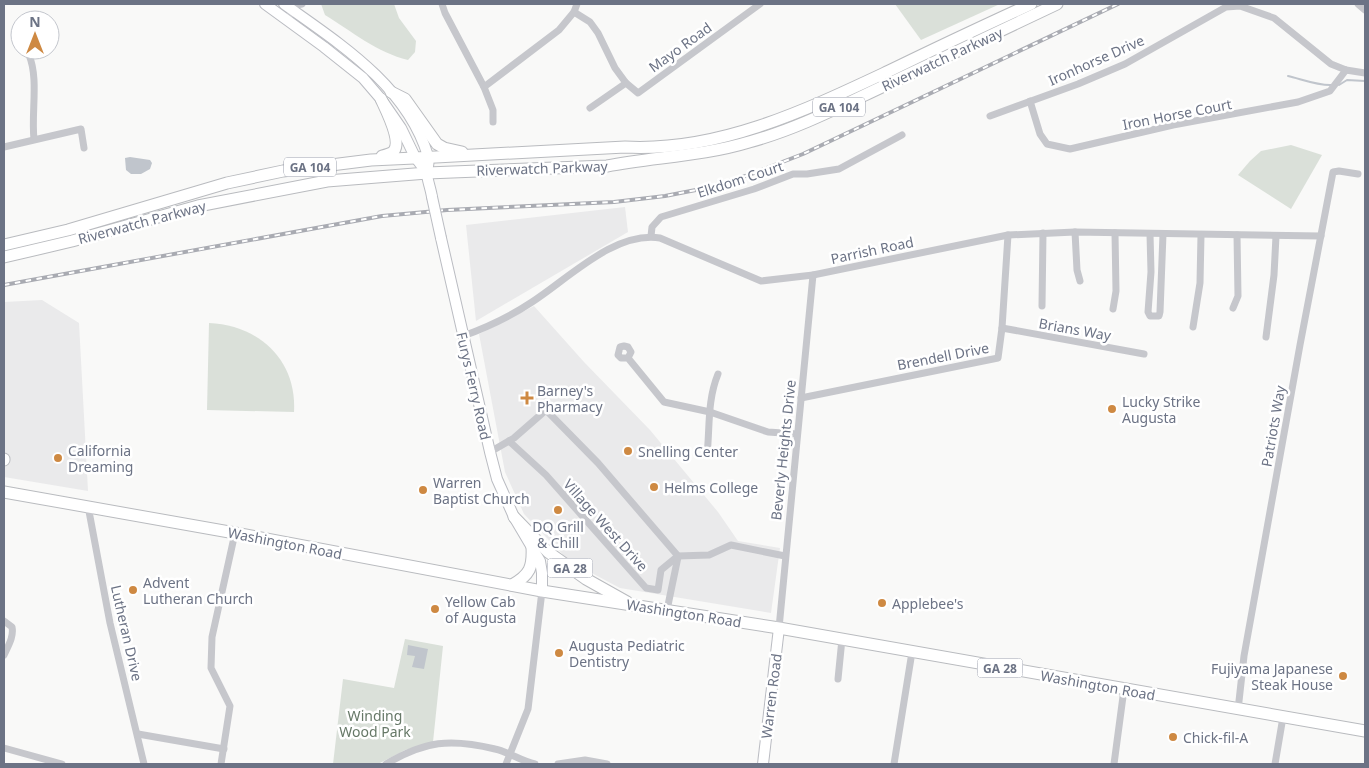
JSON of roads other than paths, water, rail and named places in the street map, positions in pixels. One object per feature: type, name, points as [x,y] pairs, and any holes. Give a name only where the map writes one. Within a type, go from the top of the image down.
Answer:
[{"type":"main road","name":"Furys Ferry Road","points":[[265,4],[363,78],[381,99],[401,128],[415,157],[427,173]]},
{"type":"main road","name":"Riverwatch Parkway","points":[[4,245],[68,230],[249,178],[301,168],[415,157],[429,158],[625,147],[656,148],[751,130],[815,106],[1031,4]]},
{"type":"main road","name":"Riverwatch Parkway","points":[[4,257],[72,241],[198,206],[262,192],[343,179],[427,173],[607,166],[719,151],[817,118],[1057,4]]},
{"type":"main road","points":[[294,5],[371,68],[392,92],[413,122],[429,158]]},
{"type":"main road","points":[[392,92],[405,98],[437,144],[444,148],[479,155]]},
{"type":"main road","points":[[371,160],[391,154],[395,149],[393,125],[381,99]]},
{"type":"main road","name":"Furys Ferry Road","points":[[429,158],[427,173],[490,452],[498,480],[514,517],[540,562],[542,591]]},
{"type":"main road","name":"Washington Road","points":[[4,492],[542,591],[779,628],[1365,731]]},
{"type":"main road","name":"GA 28","points":[[514,517],[548,552],[586,579],[636,606]]},
{"type":"main road","points":[[512,585],[521,580],[530,570],[533,561],[532,547]]},
{"type":"main road","name":"Warren Road","points":[[763,764],[779,628]]},
{"type":"street","points":[[442,4],[444,13],[484,87],[493,110],[493,122]]},
{"type":"street","points":[[484,87],[559,30],[574,12],[577,4]]},
{"type":"street","name":"Mayo Road","points":[[626,83],[638,93],[760,4]]},
{"type":"street","points":[[1358,4],[1365,10]]},
{"type":"street","points":[[287,20],[294,5]]},
{"type":"street","name":"Ironhorse Drive","points":[[990,116],[1078,84],[1125,64],[1226,7],[1240,6],[1274,18],[1331,64],[1346,70],[1365,73]]},
{"type":"street","points":[[574,12],[590,22],[598,33],[614,68],[626,83],[590,108]]},
{"type":"street","points":[[31,60],[34,66],[34,140]]},
{"type":"street","name":"Iron Horse Court","points":[[1030,101],[1040,134],[1047,144],[1070,149],[1173,125],[1298,102],[1330,91],[1346,70]]},
{"type":"street","points":[[4,147],[81,129],[84,148]]},
{"type":"street","name":"Elkdom Court","points":[[650,236],[652,227],[661,216],[754,189],[793,174],[840,169],[902,135]]},
{"type":"street","name":"Patriots Way","points":[[1238,710],[1244,656],[1333,172],[1358,174]]},
{"type":"street","points":[[1075,232],[1077,270],[1080,281]]},
{"type":"street","name":"Parrish Road","points":[[650,236],[660,238],[761,281],[813,275],[1008,235],[1075,232],[1321,236]]},
{"type":"street","points":[[1042,306],[1043,233]]},
{"type":"street","points":[[1113,309],[1116,291],[1116,233]]},
{"type":"street","points":[[1150,234],[1151,272],[1148,312],[1150,316],[1154,317],[1159,316],[1160,312],[1163,234]]},
{"type":"street","name":"Brendell Drive","points":[[801,398],[998,358],[1002,328],[1008,235]]},
{"type":"street","points":[[1193,326],[1200,283],[1201,235]]},
{"type":"street","points":[[1233,308],[1238,296],[1238,235]]},
{"type":"street","points":[[463,336],[489,326],[519,310],[602,252],[626,242],[650,236]]},
{"type":"street","points":[[1266,337],[1274,275],[1276,236]]},
{"type":"street","name":"Beverly Heights Drive","points":[[779,628],[813,275]]},
{"type":"street","name":"Brians Way","points":[[1002,328],[1144,354]]},
{"type":"street","points":[[628,358],[664,402],[710,412],[768,432],[797,434]]},
{"type":"street","points":[[707,455],[710,412],[718,374]]},
{"type":"street","points":[[490,452],[509,441],[546,410],[598,463],[678,556]]},
{"type":"street","name":"Village West Drive","points":[[509,441],[546,475],[646,588],[658,590],[661,570],[678,556]]},
{"type":"street","name":"Lutheran Drive","points":[[88,506],[110,623],[144,764]]},
{"type":"street","points":[[221,764],[230,706],[211,668],[212,637],[235,533]]},
{"type":"street","points":[[678,556],[709,555],[731,545],[785,556]]},
{"type":"street","points":[[667,610],[678,556]]},
{"type":"street","points":[[506,764],[528,709],[542,591]]},
{"type":"street","points":[[4,621],[12,627],[13,631],[10,643],[4,654]]},
{"type":"street","points":[[838,679],[842,639]]},
{"type":"street","points":[[894,764],[912,652]]},
{"type":"street","points":[[1114,764],[1124,689]]},
{"type":"street","points":[[1275,764],[1283,717]]},
{"type":"street","points":[[138,734],[224,748]]},
{"type":"street","points":[[386,764],[420,747],[446,742],[496,749],[535,764]]},
{"type":"street","points":[[4,748],[62,764]]},
{"type":"street","points":[[558,764],[585,760],[607,764]]},
{"type":"waterway","points":[[1288,76],[1332,85]]},
{"type":"waterway","points":[[1339,85],[1347,80],[1365,81]]},
{"type":"railway","points":[[4,285],[382,216],[447,210],[614,202],[665,196],[706,188],[749,175],[803,154],[1118,4]]},
{"type":"place","name":"Barney's Pharmacy","points":[[527,398]]},
{"type":"place","name":"Lucky Strike Augusta","points":[[1112,409]]},
{"type":"place","name":"Snelling Center","points":[[628,451]]},
{"type":"place","name":"California Dreaming","points":[[58,458]]},
{"type":"place","name":"Helms College","points":[[654,487]]},
{"type":"place","name":"Warren Baptist Church","points":[[423,490]]},
{"type":"place","name":"DQ Grill & Chill","points":[[558,510]]},
{"type":"place","name":"Advent Lutheran Church","points":[[133,590]]},
{"type":"place","name":"Applebee's","points":[[882,603]]},
{"type":"place","name":"Yellow Cab of Augusta","points":[[435,609]]},
{"type":"place","name":"Augusta Pediatric Dentistry","points":[[559,653]]},
{"type":"place","name":"Fujiyama Japanese Steak House","points":[[1343,676]]},
{"type":"place","name":"Chick-fil-A","points":[[1173,737]]},
{"type":"park label","name":"Winding Wood Park","points":[[375,724]]}]
